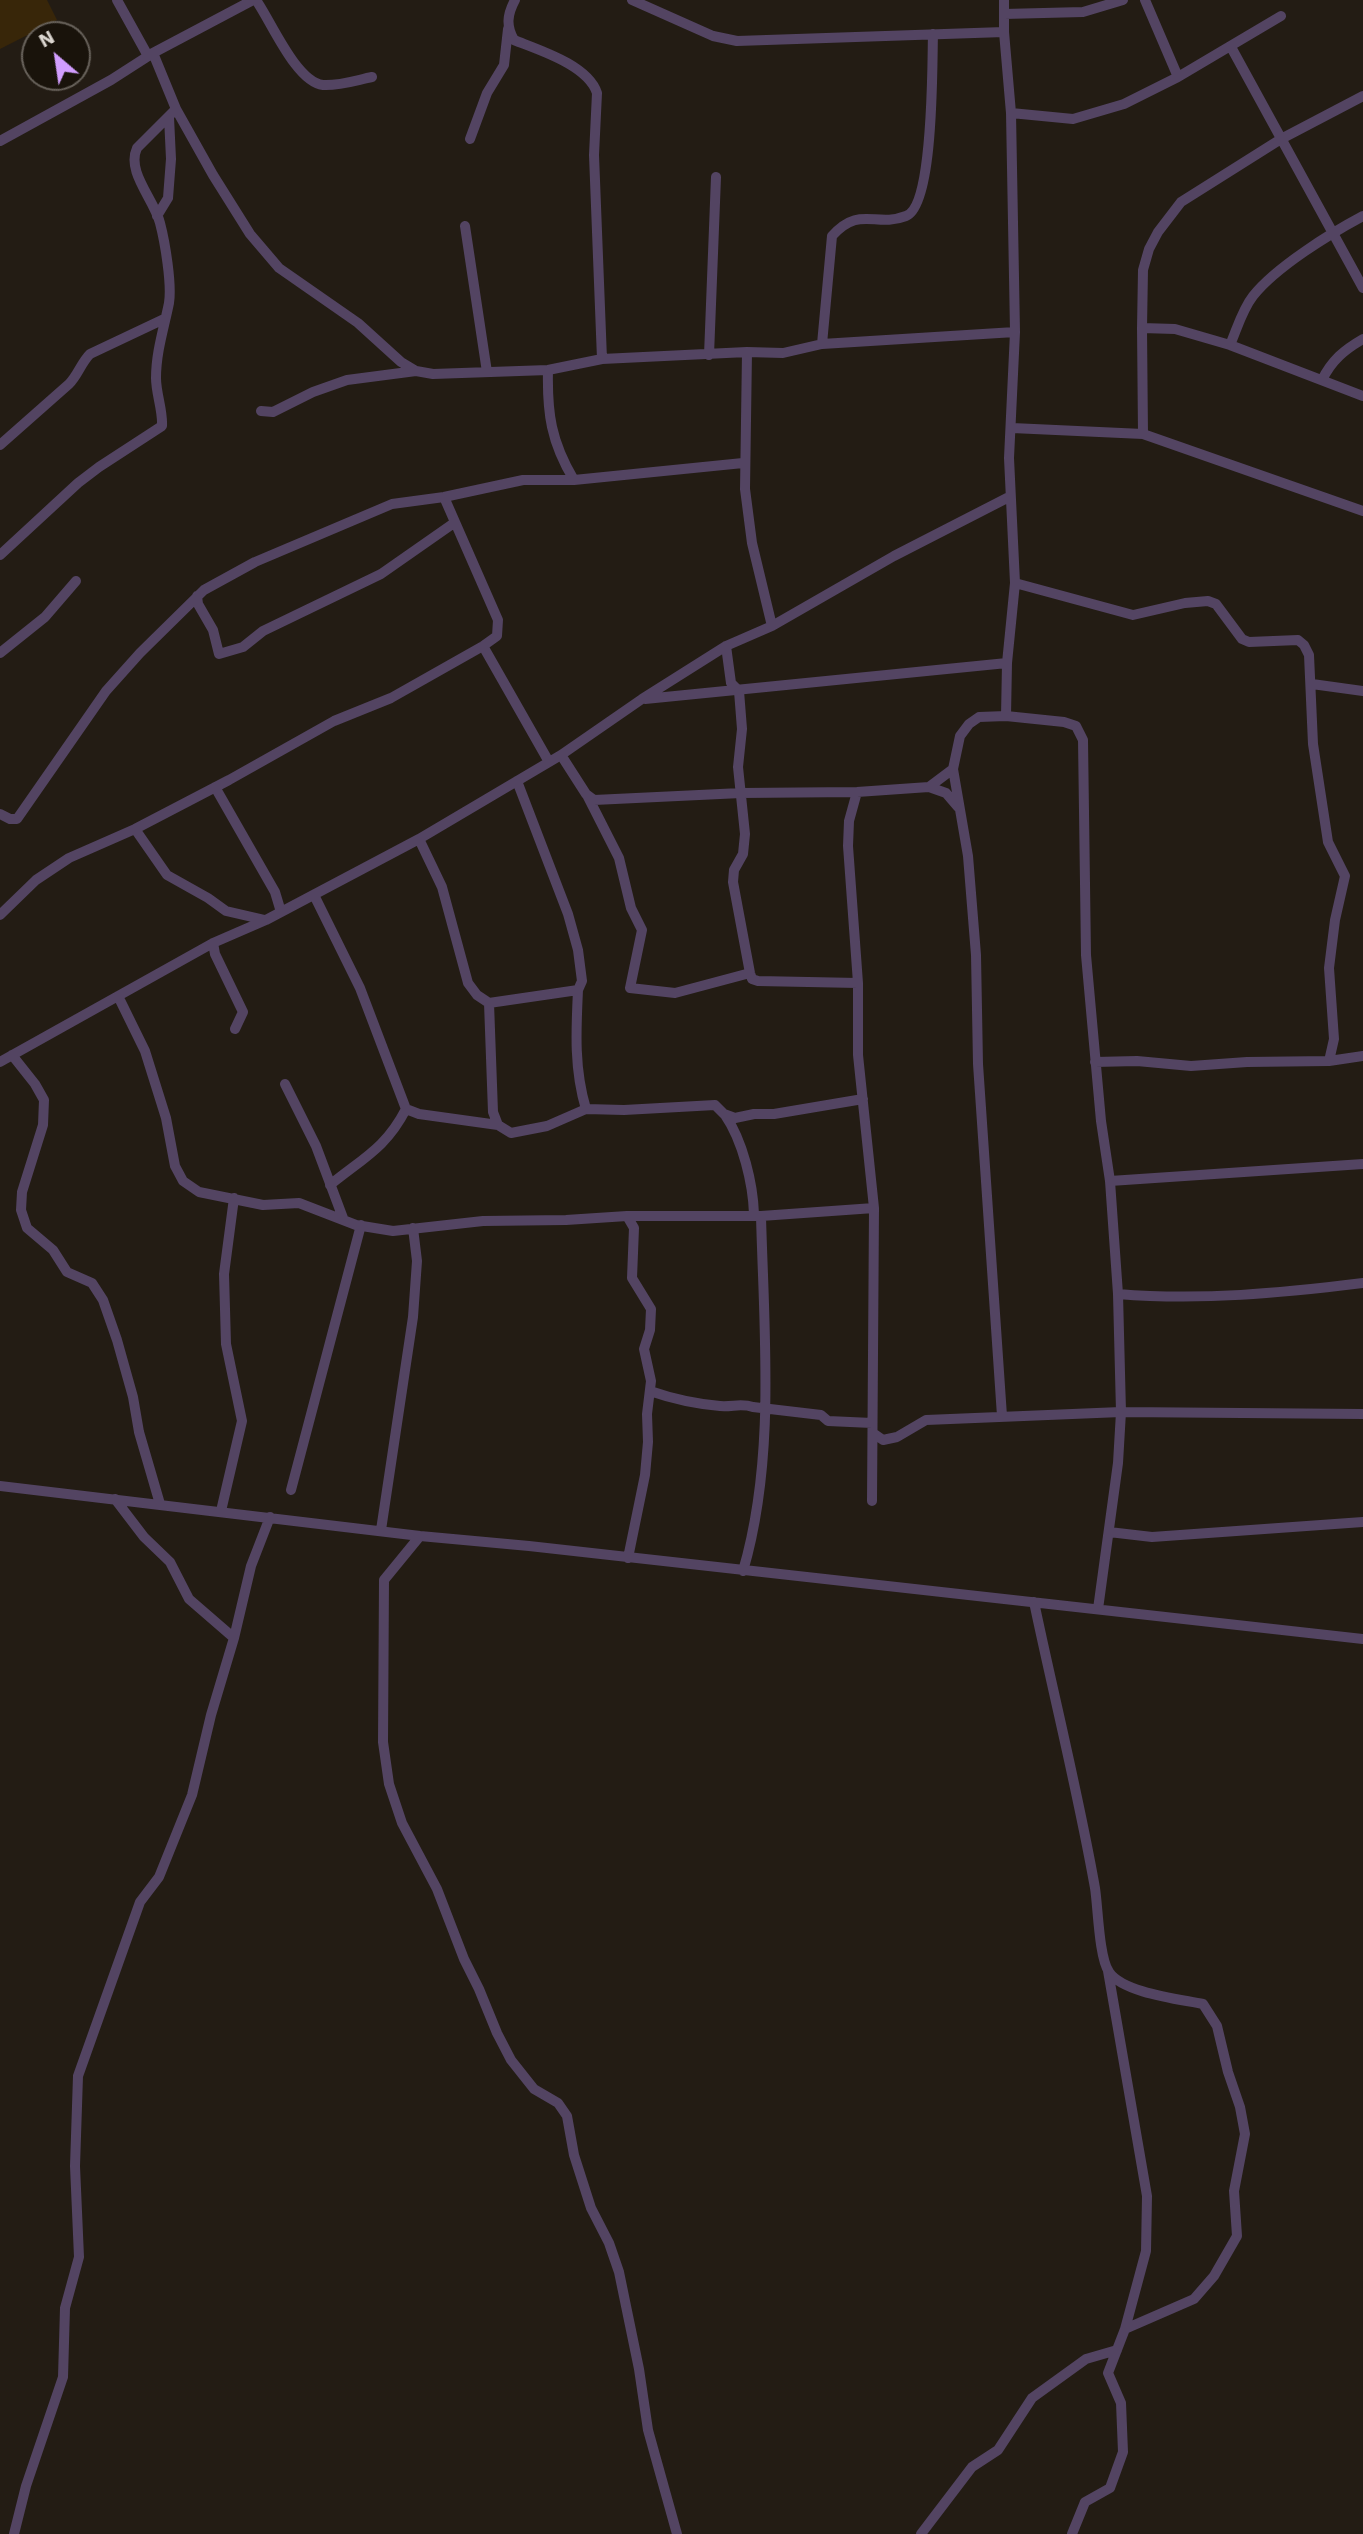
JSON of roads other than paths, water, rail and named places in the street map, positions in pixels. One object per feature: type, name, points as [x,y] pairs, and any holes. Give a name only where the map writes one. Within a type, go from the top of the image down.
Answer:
[{"type":"street","points":[[117,0],[151,54],[172,113],[250,234],[279,268],[358,323],[401,362],[416,371]]},
{"type":"street","points":[[470,139],[487,93],[504,65],[509,10],[515,0]]},
{"type":"street","points":[[632,0],[722,39],[1004,32]]},
{"type":"street","points":[[1004,0],[1004,32],[1012,114],[1015,332],[1009,497],[1015,583],[1007,663],[1006,716]]},
{"type":"street","points":[[1004,14],[1083,12],[1123,0]]},
{"type":"street","points":[[1145,0],[1178,77]]},
{"type":"street","points":[[0,141],[249,1],[269,18],[288,54],[307,77],[319,84],[330,85],[372,77]]},
{"type":"street","points":[[1012,114],[1073,118],[1124,104],[1178,77],[1281,16]]},
{"type":"street","points":[[508,29],[514,40],[559,57],[594,85],[597,93],[594,155],[602,359]]},
{"type":"street","points":[[822,344],[832,236],[844,224],[857,219],[900,219],[913,214],[918,204],[927,174],[933,34]]},
{"type":"street","points":[[1231,47],[1363,288]]},
{"type":"street","points":[[1143,434],[1143,270],[1149,249],[1158,232],[1181,202],[1281,139],[1363,96]]},
{"type":"street","points":[[0,555],[78,483],[162,426],[156,378],[169,302],[170,280],[157,216],[140,179],[134,155],[137,148],[172,113]]},
{"type":"street","points":[[157,216],[169,198],[172,113]]},
{"type":"street","points":[[709,355],[716,177]]},
{"type":"street","points":[[1230,345],[1253,296],[1268,281],[1332,233],[1363,216]]},
{"type":"street","points":[[465,226],[487,372]]},
{"type":"street","points":[[0,445],[76,377],[83,361],[90,354],[164,319]]},
{"type":"street","points":[[1142,328],[1175,329],[1230,345],[1363,396]]},
{"type":"street","points":[[261,411],[272,412],[346,380],[416,371],[433,374],[548,370],[602,359],[747,352],[783,353],[822,344],[1015,332]]},
{"type":"street","points":[[1322,380],[1338,355],[1363,339]]},
{"type":"street","points":[[747,352],[743,463],[752,543],[772,626]]},
{"type":"street","points":[[548,370],[547,405],[552,432],[574,480]]},
{"type":"street","points":[[1012,428],[1143,434],[1363,511]]},
{"type":"street","points":[[0,814],[17,819],[106,691],[140,653],[204,590],[255,562],[392,505],[523,480],[574,480],[743,463]]},
{"type":"street","points":[[0,915],[36,880],[69,858],[135,829],[215,788],[334,721],[391,698],[497,636],[498,620],[444,497]]},
{"type":"street","points":[[0,1062],[213,943],[266,920],[419,839],[561,755],[726,646],[772,626],[894,556],[1009,497]]},
{"type":"street","points":[[198,596],[198,604],[214,630],[219,653],[243,647],[263,631],[381,574],[454,523]]},
{"type":"street","points":[[0,653],[45,617],[75,581]]},
{"type":"street","points":[[1015,583],[1133,615],[1185,603],[1208,601],[1216,604],[1242,639],[1249,642],[1302,642],[1309,655],[1312,744],[1328,842],[1345,876],[1335,920],[1329,968],[1334,1039],[1329,1061]]},
{"type":"street","points":[[483,646],[549,762]]},
{"type":"street","points":[[726,646],[731,683],[739,691],[742,729],[738,767],[745,834],[743,854],[734,870],[733,882],[752,979],[858,983]]},
{"type":"street","points":[[642,699],[1007,663]]},
{"type":"street","points":[[1312,684],[1363,691]]},
{"type":"street","points":[[1002,1416],[989,1189],[980,1089],[976,955],[968,856],[953,769],[960,736],[969,724],[979,717],[1006,716],[1064,722],[1076,726],[1083,740],[1086,955],[1095,1062],[1110,1181],[1118,1294],[1121,1412],[1118,1463],[1098,1609]]},
{"type":"street","points":[[561,755],[586,794],[619,858],[631,908],[642,930],[631,988],[675,993],[750,973]]},
{"type":"street","points":[[929,788],[953,769]]},
{"type":"street","points":[[517,781],[568,914],[578,950],[582,981],[578,990],[575,1049],[579,1085],[586,1109]]},
{"type":"street","points":[[215,788],[275,892],[281,912]]},
{"type":"street","points":[[586,794],[594,800],[608,801],[741,793],[929,788],[946,793],[959,807]]},
{"type":"street","points":[[857,792],[849,821],[848,846],[858,983],[858,1055],[874,1208],[872,1501]]},
{"type":"street","points":[[135,829],[167,875],[226,911],[266,920]]},
{"type":"street","points":[[419,839],[442,887],[468,984],[477,995],[489,1003],[578,990]]},
{"type":"street","points":[[314,895],[360,988],[406,1109],[419,1114],[498,1125],[511,1133],[547,1126],[586,1109],[624,1110],[715,1105],[735,1129],[757,1215],[764,1408],[763,1461],[759,1493],[754,1529],[743,1571]]},
{"type":"street","points":[[213,943],[215,954],[243,1012],[236,1029]]},
{"type":"street","points":[[118,996],[145,1051],[166,1118],[175,1166],[183,1181],[199,1192],[263,1205],[299,1203],[361,1226],[393,1231],[483,1221],[757,1215],[874,1208]]},
{"type":"street","points":[[489,1003],[493,1112],[498,1125]]},
{"type":"street","points":[[12,1055],[44,1100],[43,1125],[22,1192],[21,1210],[27,1228],[53,1250],[68,1272],[92,1283],[103,1300],[117,1340],[160,1504]]},
{"type":"street","points":[[1095,1062],[1137,1061],[1191,1066],[1329,1061],[1363,1056]]},
{"type":"street","points":[[285,1084],[316,1146],[343,1218]]},
{"type":"street","points":[[724,1114],[735,1118],[774,1114],[863,1099]]},
{"type":"street","points":[[330,1185],[378,1149],[394,1131],[406,1109]]},
{"type":"street","points":[[1110,1181],[1363,1164]]},
{"type":"street","points":[[221,1511],[242,1421],[226,1344],[224,1274],[234,1198]]},
{"type":"street","points":[[627,1216],[634,1228],[632,1278],[651,1309],[650,1330],[644,1349],[651,1381],[645,1475],[628,1558]]},
{"type":"street","points":[[291,1490],[361,1226]]},
{"type":"street","points":[[381,1530],[412,1317],[417,1261],[413,1228]]},
{"type":"street","points":[[1118,1294],[1168,1298],[1217,1297],[1288,1293],[1363,1283]]},
{"type":"street","points":[[650,1391],[689,1402],[707,1402],[720,1406],[745,1404],[821,1415],[828,1421],[872,1428],[883,1440],[897,1437],[926,1420],[1121,1412],[1363,1413]]},
{"type":"street","points":[[0,1486],[420,1536],[1363,1639]]},
{"type":"street","points":[[114,1499],[144,1537],[170,1562],[189,1599],[234,1638]]},
{"type":"street","points":[[14,2534],[26,2486],[64,2376],[65,2308],[79,2258],[75,2166],[78,2076],[140,1902],[159,1877],[192,1795],[251,1566],[270,1517]]},
{"type":"street","points":[[1109,1532],[1152,1537],[1363,1522]]},
{"type":"street","points":[[420,1536],[384,1580],[383,1742],[388,1784],[402,1823],[437,1889],[496,2033],[511,2060],[534,2089],[558,2102],[567,2116],[575,2155],[591,2208],[609,2243],[618,2272],[639,2369],[648,2430],[677,2534]]},
{"type":"street","points":[[1034,1602],[1095,1888],[1103,1950],[1147,2196],[1146,2251],[1125,2329],[1108,2373],[1121,2403],[1123,2452],[1110,2488],[1085,2502],[1072,2534]]},
{"type":"street","points":[[1108,1971],[1122,1982],[1148,1993],[1203,2004],[1217,2026],[1245,2134],[1234,2191],[1237,2236],[1214,2276],[1194,2299],[1125,2329]]},
{"type":"street","points":[[921,2534],[972,2467],[998,2451],[1032,2398],[1086,2359],[1117,2350]]}]
